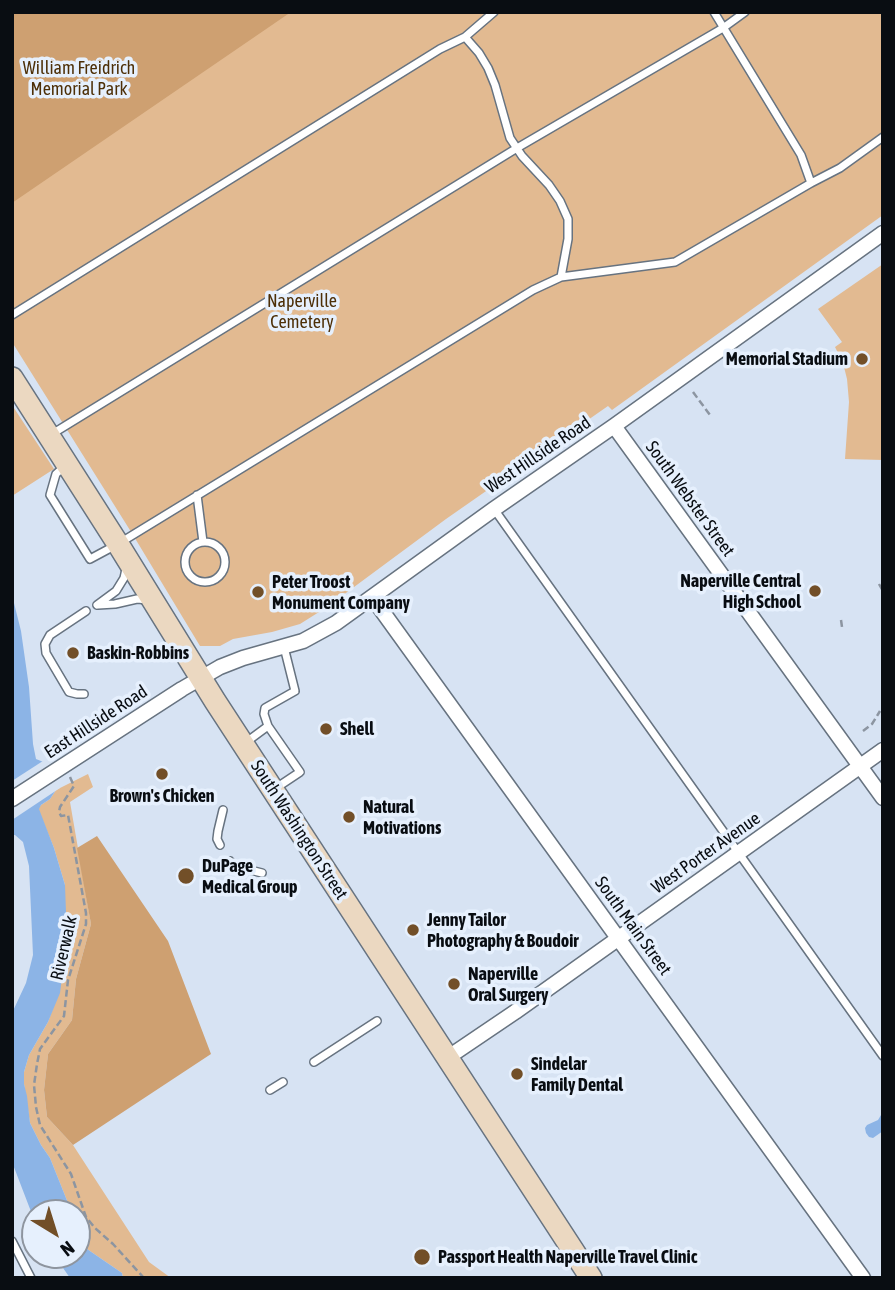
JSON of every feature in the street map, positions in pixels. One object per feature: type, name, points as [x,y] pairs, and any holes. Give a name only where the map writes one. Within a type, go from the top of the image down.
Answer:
[{"type":"main road","name":"South Washington Street","points":[[12,378],[243,744],[591,1278]]},
{"type":"street","name":"West Hillside Road","points":[[201,678],[222,666],[303,641],[336,623],[883,233]]},
{"type":"street","name":"South Webster Street","points":[[614,426],[883,798]]},
{"type":"street","name":"South Main Street","points":[[372,597],[863,1278]]},
{"type":"street","name":"East Hillside Road","points":[[12,799],[201,678]]},
{"type":"street","name":"West Porter Avenue","points":[[447,1058],[883,750]]},
{"type":"lane","points":[[12,315],[465,37],[494,12]]},
{"type":"lane","points":[[713,12],[801,155],[811,183]]},
{"type":"lane","points":[[49,436],[517,148],[723,28],[745,12]]},
{"type":"lane","points":[[465,37],[488,68],[510,138],[549,185],[568,219],[568,239],[561,277]]},
{"type":"lane","points":[[66,464],[56,474],[50,495],[90,559],[123,552],[197,495],[533,290],[561,277],[675,262],[840,168],[883,137]]},
{"type":"lane","points":[[197,495],[203,542]]},
{"type":"lane","points":[[494,509],[883,1056]]},
{"type":"lane","points":[[203,542],[216,546],[221,551],[224,557],[223,571],[219,576],[200,582],[190,575],[185,564],[192,547],[203,542]]},
{"type":"lane","points":[[123,552],[124,578],[116,591],[97,605],[136,599],[152,600]]},
{"type":"lane","points":[[84,694],[69,692],[46,653],[46,644],[50,635],[86,611]]},
{"type":"lane","points":[[273,790],[300,772],[268,726],[264,714],[265,708],[295,691],[284,647]]},
{"type":"lane","points":[[243,744],[268,726]]},
{"type":"lane","points":[[220,845],[217,839],[223,810]]},
{"type":"lane","points":[[230,861],[234,866],[262,873]]},
{"type":"lane","points":[[314,1062],[377,1021]]},
{"type":"lane","points":[[270,1090],[283,1082]]},
{"type":"lane","points":[[12,1241],[31,1278]]},
{"type":"path","points":[[693,392],[710,415]]},
{"type":"path","points":[[879,584],[883,591]]},
{"type":"path","points":[[841,620],[842,627]]},
{"type":"path","points":[[863,731],[872,724],[880,711]]},
{"type":"path","name":"Riverwalk","points":[[64,765],[74,786],[59,813],[61,816],[68,815],[86,924],[68,980],[64,1016],[40,1049],[34,1085],[36,1107],[40,1125],[71,1174],[86,1217],[144,1278]]},
{"type":"green space","name":"Naperville Cemetery","points":[[12,12],[883,12],[883,215],[612,410],[608,406],[446,519],[327,607],[300,624],[233,639],[220,646],[200,646],[12,342]]},
{"type":"green space","name":"William Freidrich Memorial Park","points":[[12,12],[291,12],[12,203]]},
{"type":"green space","name":"Memorial Stadium","points":[[883,264],[883,460],[845,459],[849,402],[847,379],[835,347],[842,342],[818,309]]},
{"type":"green space","points":[[12,405],[54,469],[12,496]]},
{"type":"green space","points":[[88,774],[93,787],[70,802],[91,924],[76,979],[72,1020],[48,1054],[44,1090],[47,1117],[73,1145],[149,1262],[171,1278],[123,1278],[122,1273],[91,1252],[91,1199],[66,1199],[50,1158],[30,1123],[24,1072],[29,1055],[53,1008],[65,885],[38,809],[56,790]]},
{"type":"green space","points":[[97,836],[168,941],[211,1054],[73,1145],[47,1117],[44,1090],[48,1054],[72,1020],[76,979],[91,924],[77,848]]},
{"type":"water","points":[[12,595],[21,631],[36,759],[46,763],[56,790],[39,809],[65,885],[67,940],[60,993],[48,1022],[29,1055],[24,1084],[30,1123],[50,1158],[66,1199],[26,1199],[12,1162],[12,1013],[26,983],[33,955],[29,866],[23,842],[12,835]]},
{"type":"water","points":[[881,1115],[883,1131],[873,1138],[869,1137],[865,1128]]},
{"type":"water","points":[[91,1252],[122,1273],[123,1278],[70,1278],[64,1269],[91,1269]]},
{"type":"pier","points":[[46,759],[58,779],[60,788],[12,820],[12,781]]},
{"type":"place","name":"Memorial Stadium","points":[[862,359]]},
{"type":"place","name":"Naperville Central High School","points":[[815,591]]},
{"type":"place","name":"Peter Troost Monument Company","points":[[258,592]]},
{"type":"place","name":"Baskin-Robbins","points":[[73,653]]},
{"type":"place","name":"Shell","points":[[326,729]]},
{"type":"place","name":"Brown's Chicken","points":[[162,774]]},
{"type":"place","name":"Natural Motivations","points":[[349,817]]},
{"type":"place","name":"DuPage Medical Group","points":[[186,876]]},
{"type":"place","name":"Jenny Tailor Photography & Boudoir","points":[[413,930]]},
{"type":"place","name":"Naperville Oral Surgery","points":[[454,984]]},
{"type":"place","name":"Sindelar Family Dental","points":[[517,1074]]},
{"type":"place","name":"Passport Health Naperville Travel Clinic","points":[[422,1257]]}]
